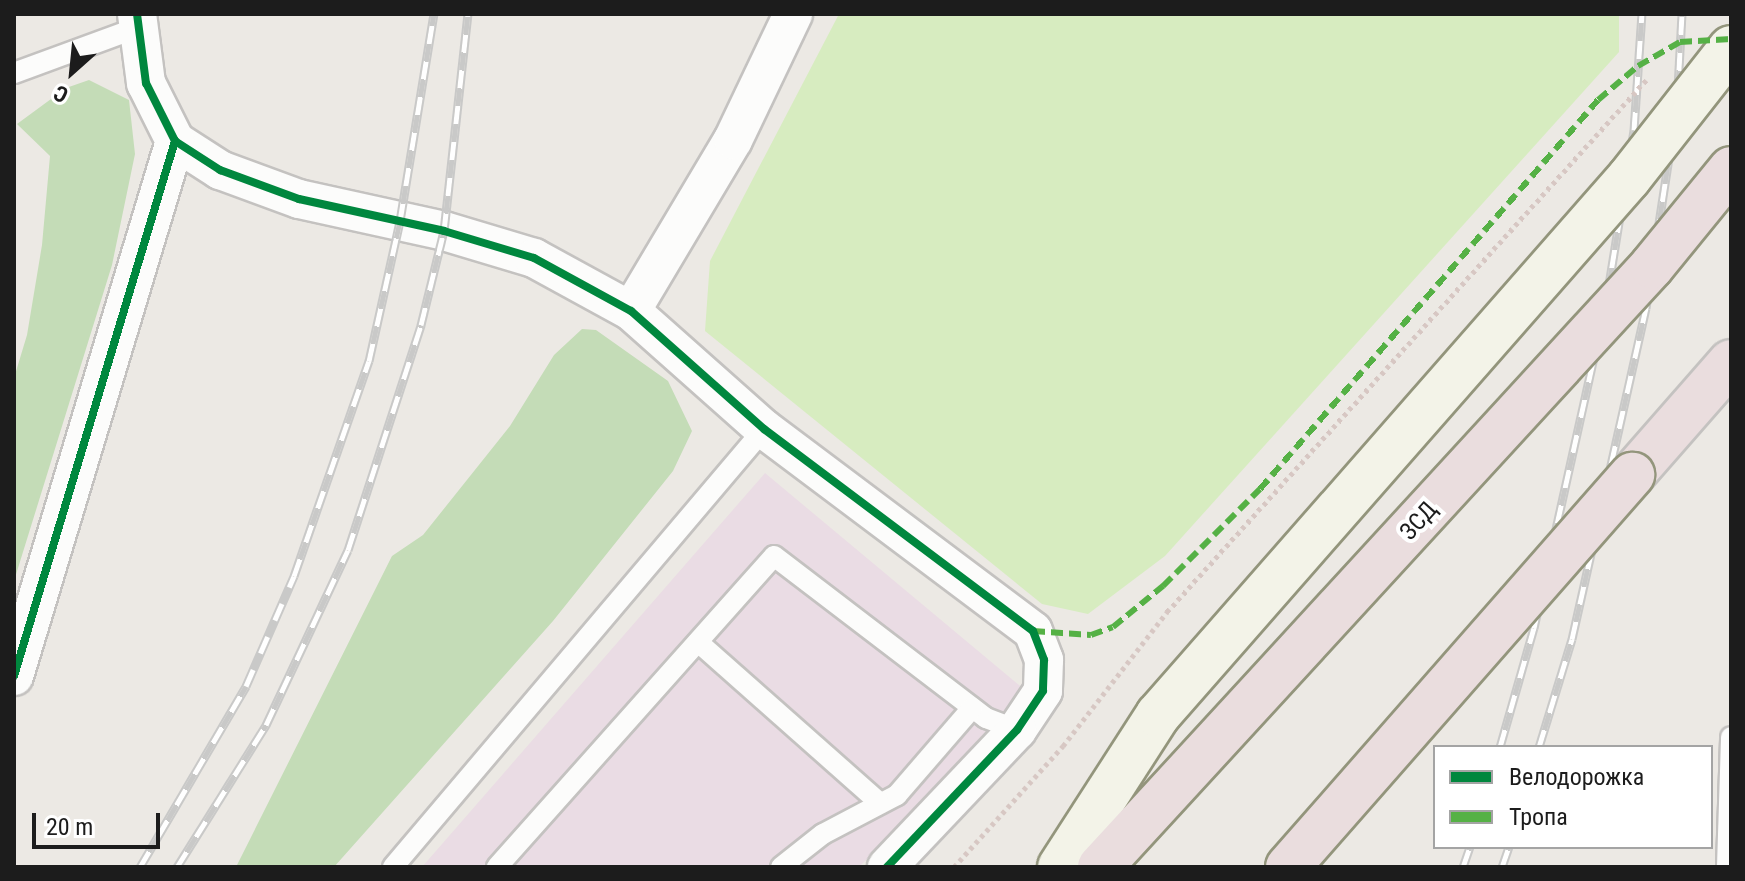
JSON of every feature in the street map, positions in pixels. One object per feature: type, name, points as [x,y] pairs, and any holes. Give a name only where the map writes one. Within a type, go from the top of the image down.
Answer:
[{"type":"highway","name":"ЗСД","points":[[1100,867],[1652,266],[1731,169]]},
{"type":"highway","points":[[1288,867],[1731,362]]},
{"type":"main road","points":[[1060,867],[1158,715],[1629,178],[1731,48]]},
{"type":"street","points":[[631,311],[733,140],[793,14]]},
{"type":"street","points":[[138,20],[146,83],[175,141],[220,170],[299,199],[444,231],[534,258],[631,311],[764,429],[1033,631],[1044,660],[1043,691],[1017,730],[887,867]]},
{"type":"street","points":[[14,676],[175,141]]},
{"type":"lane","points":[[14,73],[138,20]]},
{"type":"lane","points":[[393,867],[764,429]]},
{"type":"lane","points":[[497,867],[774,556],[972,708],[1017,730]]},
{"type":"lane","points":[[698,642],[880,803]]},
{"type":"lane","points":[[781,867],[823,834],[897,795],[972,708]]},
{"type":"lane","points":[[1727,867],[1731,737]]},
{"type":"path","points":[[954,867],[1063,746],[1167,612],[1650,74]]},
{"type":"shaded area","points":[[765,473],[1031,695],[859,867],[422,867]]},
{"type":"green space","points":[[839,14],[1619,14],[1619,52],[1165,556],[1088,614],[1042,604],[705,331],[710,261]]},
{"type":"green space","points":[[89,80],[129,100],[135,154],[112,265],[14,581],[14,378],[27,335],[42,245],[50,156],[17,124],[66,88]]},
{"type":"green space","points":[[582,329],[596,330],[668,381],[692,431],[673,471],[553,621],[334,867],[236,867],[392,556],[423,535],[510,426],[554,355]]},
{"type":"railway","points":[[140,867],[246,686],[294,576],[369,361],[400,221],[434,14]]},
{"type":"railway","points":[[177,867],[266,725],[348,550],[421,325],[444,231],[468,14]]},
{"type":"railway","points":[[1501,745],[1534,628],[1606,303],[1634,130],[1642,14]]},
{"type":"railway","points":[[1540,745],[1572,639],[1646,308],[1677,106],[1682,14]]},
{"type":"railway","points":[[1463,867],[1469,849]]},
{"type":"railway","points":[[1502,867],[1508,849]]},
{"type":"marked path","points":[[1033,631],[1091,635],[1113,627],[1163,586],[1260,489],[1598,100],[1638,66],[1680,42],[1731,39]]},
{"type":"cycle path","points":[[137,14],[146,83],[175,141],[220,170],[299,199],[444,231],[534,258],[631,311],[764,429],[1033,631],[1044,660],[1043,691],[1017,730],[887,867]]},
{"type":"cycle path","points":[[14,676],[175,141]]}]
